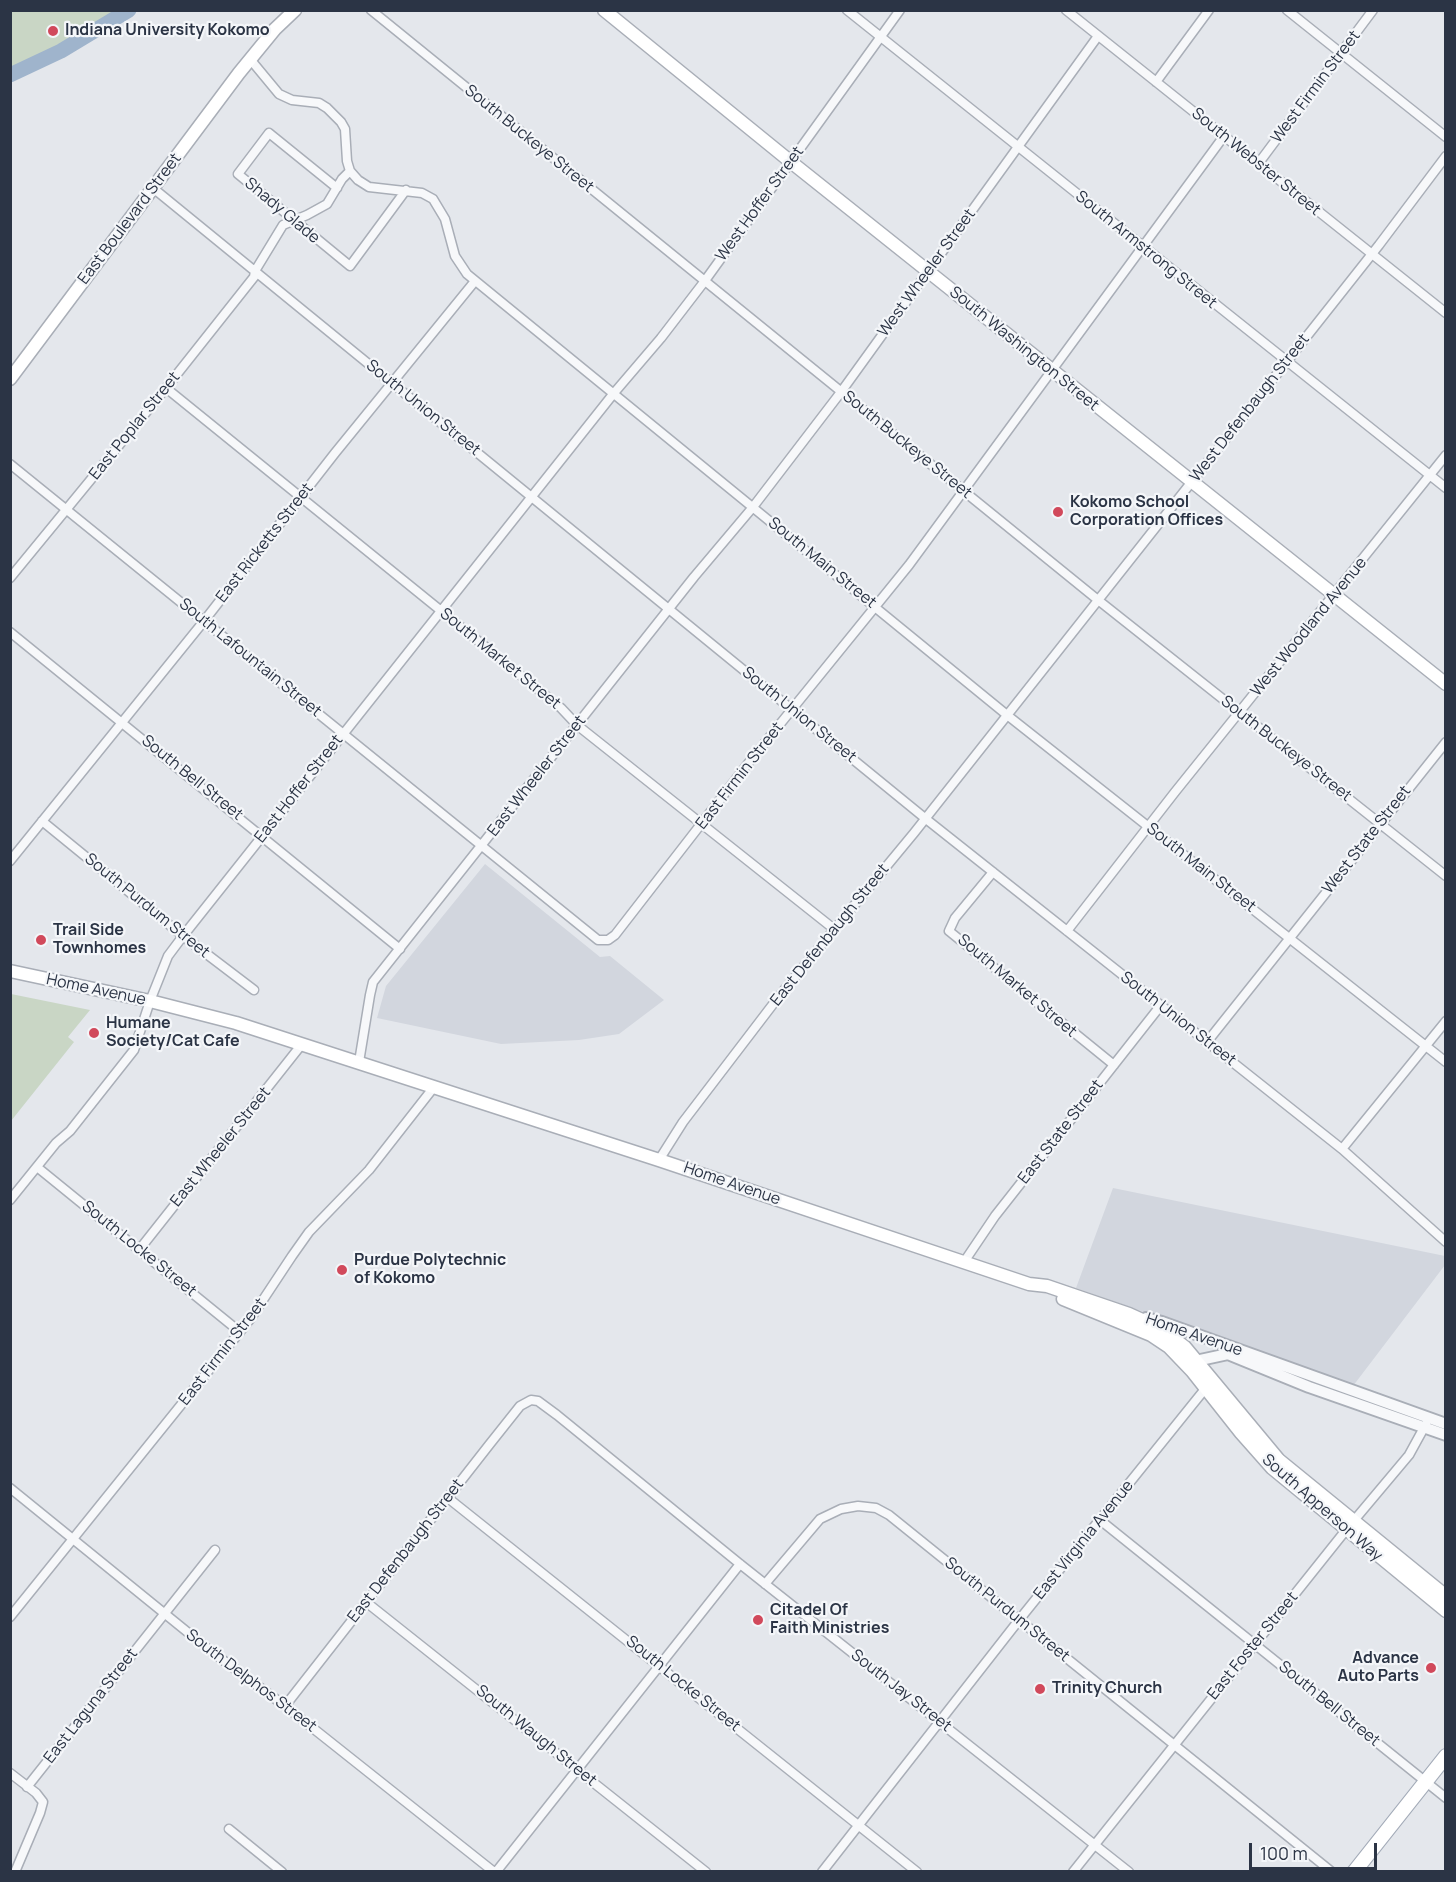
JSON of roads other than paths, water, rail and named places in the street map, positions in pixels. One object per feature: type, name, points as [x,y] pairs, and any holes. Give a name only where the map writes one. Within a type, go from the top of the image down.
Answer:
[{"type":"main road","name":"East Boulevard Street","points":[[10,379],[250,59],[275,29],[295,10]]},
{"type":"main road","name":"South Washington Street","points":[[604,10],[1051,371],[1446,684]]},
{"type":"main road","name":"Home Avenue","points":[[10,971],[150,1001],[236,1023],[659,1160],[1029,1284],[1047,1286],[1129,1314]]},
{"type":"main road","name":"South Apperson Way","points":[[1029,1284],[1151,1335],[1191,1362]]},
{"type":"main road","name":"South Apperson Way","points":[[1129,1314],[1174,1337],[1209,1384],[1279,1460],[1349,1526],[1446,1611]]},
{"type":"main road","name":"South Apperson Way","points":[[1349,1526],[1446,1596]]},
{"type":"main road","points":[[1354,1872],[1446,1756]]},
{"type":"street","name":"South Buckeye Street","points":[[371,10],[1098,600],[1446,876]]},
{"type":"street","name":"South Armstrong Street","points":[[846,10],[1446,488]]},
{"type":"street","name":"West Hoffer Street","points":[[614,393],[704,282],[900,10]]},
{"type":"street","name":"South Webster Street","points":[[1066,10],[1446,314]]},
{"type":"street","points":[[1156,82],[1209,10]]},
{"type":"street","points":[[1287,10],[1446,137]]},
{"type":"street","name":"West Firmin Street","points":[[1258,164],[1373,10]]},
{"type":"street","name":"West Wheeler Street","points":[[753,507],[841,392],[1098,36]]},
{"type":"street","points":[[250,59],[279,94],[292,100],[319,103],[327,108],[345,129],[350,171],[342,178],[327,204],[308,215],[294,219]]},
{"type":"street","name":"Shady Glade","points":[[338,188],[269,134],[238,174],[350,266],[406,190]]},
{"type":"street","points":[[876,607],[964,492],[1224,136]]},
{"type":"street","name":"West Defenbaugh Street","points":[[1007,715],[1287,362],[1446,156]]},
{"type":"street","name":"South Main Street","points":[[350,171],[369,187],[406,190],[422,193],[433,199],[446,219],[455,256],[467,274],[475,281],[1007,715],[1446,1062]]},
{"type":"street","name":"South Union Street","points":[[153,188],[925,818],[1342,1149],[1446,1242]]},
{"type":"street","name":"East Poplar Street","points":[[10,578],[254,277],[255,271],[283,225],[294,219]]},
{"type":"street","name":"East Ricketts Street","points":[[10,861],[475,281]]},
{"type":"street","name":"South Market Street","points":[[166,388],[561,708],[577,725],[834,929]]},
{"type":"street","name":"East Hoffer Street","points":[[10,1200],[56,1143],[70,1131],[134,1050],[168,957],[183,936],[614,393]]},
{"type":"street","name":"West Woodland Avenue","points":[[1067,931],[1148,826],[1446,455]]},
{"type":"street","name":"South Lafountain Street","points":[[10,464],[598,940],[603,941]]},
{"type":"street","name":"East Wheeler Street","points":[[359,1062],[369,995],[374,982],[753,507]]},
{"type":"street","name":"East Firmin Street","points":[[603,941],[615,935],[876,607]]},
{"type":"street","name":"South Bell Street","points":[[10,632],[400,949]]},
{"type":"street","name":"East Defenbaugh Street","points":[[659,1160],[704,1095],[780,995],[1007,715]]},
{"type":"street","name":"West State Street","points":[[1288,938],[1446,742]]},
{"type":"street","name":"South Purdum Street","points":[[42,821],[183,936],[254,990]]},
{"type":"street","name":"South Market Street","points":[[993,872],[955,918],[950,931],[1113,1065]]},
{"type":"street","points":[[1207,1042],[1288,938]]},
{"type":"street","name":"East State Street","points":[[964,1262],[995,1216],[1161,1005]]},
{"type":"street","points":[[1342,1149],[1446,1021]]},
{"type":"street","name":"East Wheeler Street","points":[[139,1250],[302,1044]]},
{"type":"street","name":"East Firmin Street","points":[[10,1617],[252,1318],[309,1232],[369,1170],[434,1087]]},
{"type":"street","name":"South Locke Street","points":[[37,1167],[240,1332]]},
{"type":"street","name":"Home Avenue","points":[[1129,1314],[1162,1322],[1426,1423],[1446,1435]]},
{"type":"street","name":"Home Avenue","points":[[1191,1362],[1228,1354],[1319,1391],[1426,1423],[1446,1424]]},
{"type":"street","name":"East Virginia Avenue","points":[[822,1872],[1019,1620],[1209,1384]]},
{"type":"street","name":"East Defenbaugh Street","points":[[285,1706],[520,1406],[531,1400]]},
{"type":"street","name":"South Jay Street","points":[[531,1400],[538,1401],[557,1415],[765,1584],[1129,1872]]},
{"type":"street","name":"East Foster Street","points":[[1073,1872],[1349,1526],[1409,1455],[1426,1423]]},
{"type":"street","name":"South Delphos Street","points":[[10,1488],[164,1614],[285,1706],[495,1872]]},
{"type":"street","name":"South Locke Street","points":[[448,1498],[917,1872]]},
{"type":"street","name":"South Purdum Street","points":[[765,1584],[820,1519],[841,1509],[868,1506],[876,1508],[889,1515],[1332,1872]]},
{"type":"street","name":"South Bell Street","points":[[1100,1520],[1446,1798]]},
{"type":"street","name":"East Laguna Street","points":[[27,1787],[214,1550]]},
{"type":"street","points":[[495,1872],[740,1564]]},
{"type":"street","name":"South Waugh Street","points":[[366,1602],[706,1872]]},
{"type":"street","points":[[10,1773],[43,1802],[15,1872]]},
{"type":"street","points":[[229,1829],[282,1872]]},
{"type":"waterway","points":[[10,75],[61,51],[129,10]]},
{"type":"place","name":"Indiana University Kokomo","points":[[53,31]]},
{"type":"place","name":"Kokomo School Corporation Offices","points":[[1058,512]]},
{"type":"place","name":"Trail Side Townhomes","points":[[41,940]]},
{"type":"place","name":"Humane Society/Cat Cafe","points":[[94,1033]]},
{"type":"place","name":"Purdue Polytechnic of Kokomo","points":[[342,1270]]},
{"type":"place","name":"Citadel Of Faith Ministries","points":[[758,1620]]},
{"type":"place","name":"Advance Auto Parts","points":[[1431,1668]]},
{"type":"place","name":"Trinity Church","points":[[1040,1689]]}]
